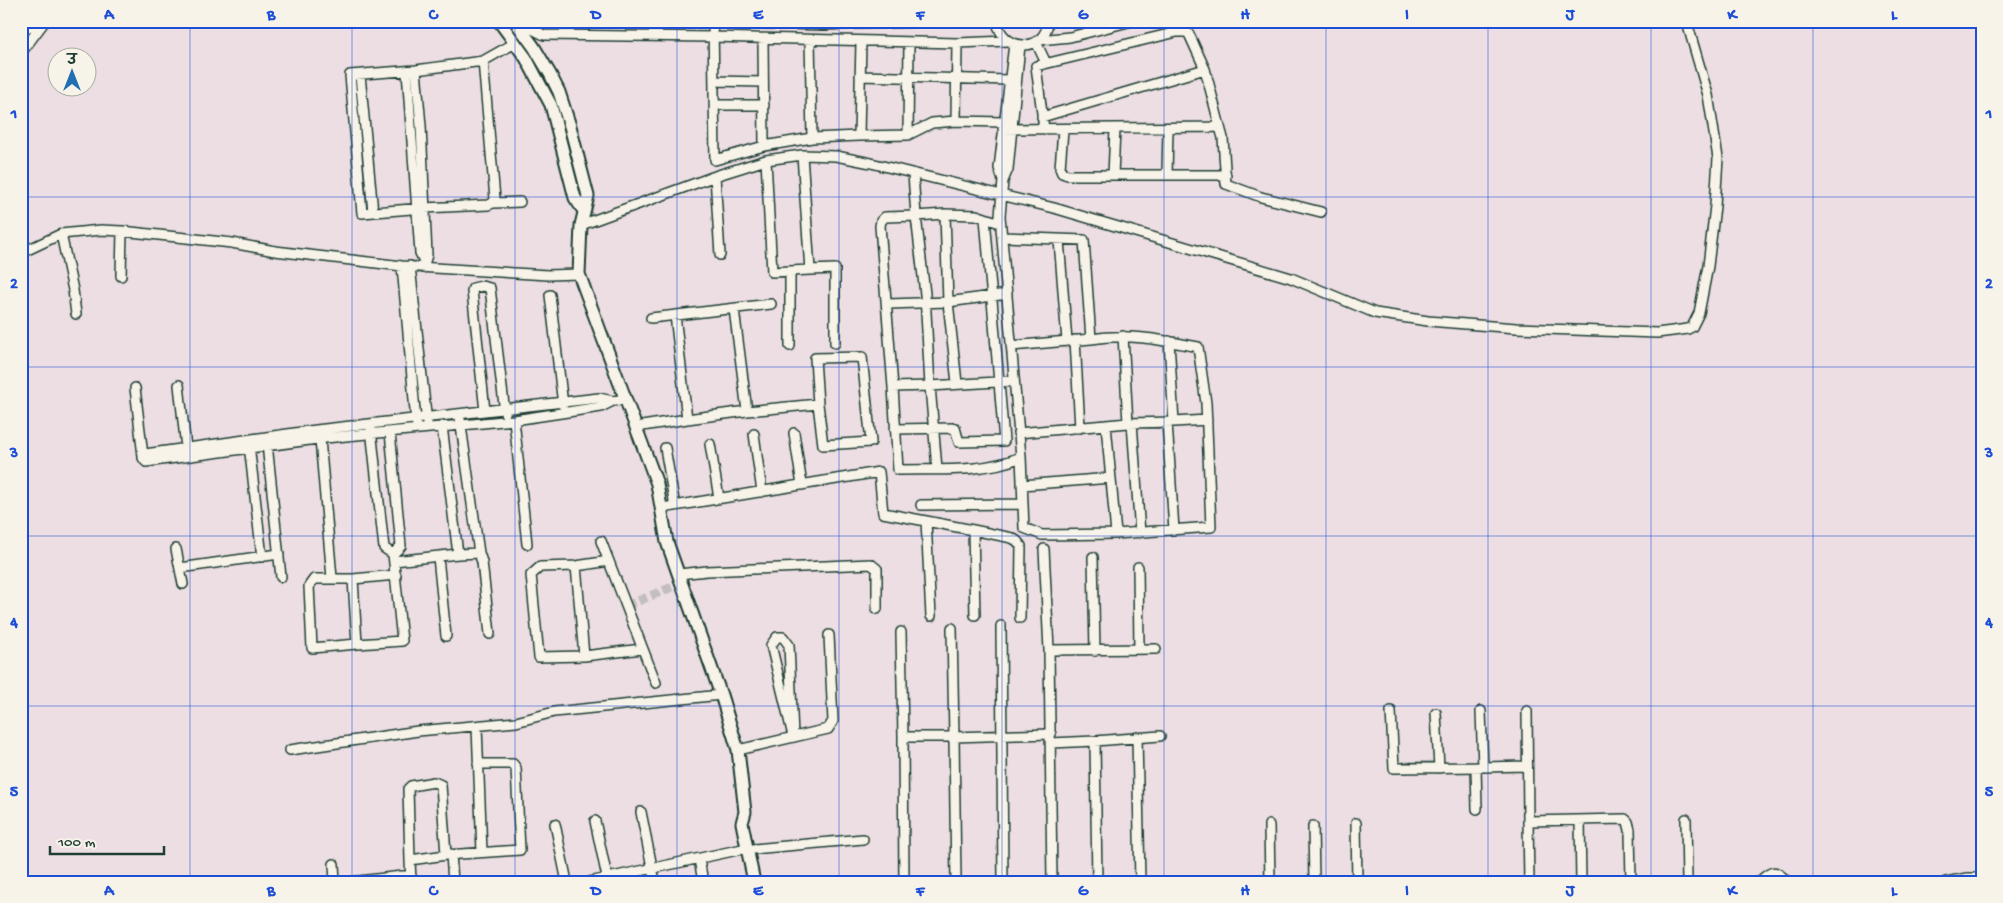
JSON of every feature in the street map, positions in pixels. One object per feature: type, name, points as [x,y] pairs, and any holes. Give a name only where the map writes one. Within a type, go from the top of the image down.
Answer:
[{"type":"street","points":[[499,21],[526,58],[551,105],[575,198],[584,211]]},
{"type":"street","points":[[523,26],[540,21]]},
{"type":"street","points":[[636,21],[808,23],[824,25],[950,21]]},
{"type":"street","points":[[997,21],[1002,36],[1014,44]]},
{"type":"street","points":[[1038,41],[1045,33],[1048,21]]},
{"type":"street","points":[[523,26],[544,35],[714,37],[1028,45],[1038,41],[1070,37],[1132,21]]},
{"type":"street","points":[[581,225],[715,176],[766,160],[802,155],[836,156],[1054,208],[1291,278],[1386,316],[1516,328],[1657,333],[1688,329],[1692,327],[1699,312],[1708,266],[1718,158],[1708,95],[1685,21]]},
{"type":"street","points":[[713,22],[715,160],[764,146],[812,138],[908,135],[932,123],[956,121],[1006,127],[1063,130],[1220,127]]},
{"type":"street","points":[[21,25],[42,25]]},
{"type":"street","points":[[21,53],[42,25]]},
{"type":"street","points":[[824,25],[824,40]]},
{"type":"street","points":[[523,26],[559,92],[588,196],[581,225],[579,274],[657,484],[667,542],[721,695],[738,750],[744,812],[742,823],[761,882]]},
{"type":"street","points":[[1044,129],[1036,66],[1186,32],[1189,34],[1205,69],[1223,138],[1226,184],[1261,197],[1321,212]]},
{"type":"street","points":[[763,39],[764,146]]},
{"type":"street","points":[[810,40],[812,138]]},
{"type":"street","points":[[859,136],[861,41]]},
{"type":"street","points":[[1038,41],[1046,63]]},
{"type":"street","points":[[908,135],[909,42]]},
{"type":"street","points":[[515,43],[483,61],[407,71],[350,75],[362,213],[420,208],[488,206],[493,203],[520,202]]},
{"type":"street","points":[[956,121],[957,43]]},
{"type":"street","points":[[1011,346],[1123,336],[1169,341],[1198,347],[1207,420],[1211,527],[1116,534],[1042,535],[1032,533],[1024,528],[1021,457],[1013,381],[1003,237],[1000,223],[1003,181],[1008,169],[1006,127],[1009,80],[1014,44]]},
{"type":"street","points":[[1006,127],[1014,44]]},
{"type":"street","points":[[483,61],[495,199],[493,203]]},
{"type":"street","points":[[1042,117],[1205,69]]},
{"type":"street","points":[[416,70],[420,208]]},
{"type":"street","points":[[407,71],[420,208],[427,255],[423,264]]},
{"type":"street","points":[[860,76],[1009,80]]},
{"type":"street","points":[[715,80],[763,82]]},
{"type":"street","points":[[715,104],[764,104]]},
{"type":"street","points":[[1167,175],[1168,128]]},
{"type":"street","points":[[1113,175],[1115,129]]},
{"type":"street","points":[[1063,130],[1060,168],[1062,174],[1226,175]]},
{"type":"street","points":[[802,155],[810,270]]},
{"type":"street","points":[[766,160],[772,272],[835,269],[835,343]]},
{"type":"street","points":[[912,174],[925,302],[937,469]]},
{"type":"street","points":[[715,176],[720,255]]},
{"type":"street","points":[[1000,223],[976,215],[944,214],[885,217],[881,221],[898,470],[984,468],[1007,463],[1021,457]]},
{"type":"street","points":[[944,214],[948,302],[957,383]]},
{"type":"street","points":[[985,218],[1004,441]]},
{"type":"street","points":[[21,253],[61,234],[101,230],[232,243],[275,251],[406,266],[423,264],[548,275],[579,274]]},
{"type":"street","points":[[121,276],[122,231]]},
{"type":"street","points":[[61,234],[74,290],[76,314]]},
{"type":"street","points":[[1003,237],[1084,240],[1091,338]]},
{"type":"street","points":[[1059,240],[1080,428]]},
{"type":"street","points":[[406,266],[428,428]]},
{"type":"street","points":[[406,266],[416,429]]},
{"type":"street","points":[[790,271],[790,346]]},
{"type":"street","points":[[485,411],[472,291],[477,286],[490,288],[504,409],[509,420],[527,544]]},
{"type":"street","points":[[888,304],[948,302],[1007,294]]},
{"type":"street","points":[[550,295],[563,413]]},
{"type":"street","points":[[651,318],[771,304]]},
{"type":"street","points":[[734,309],[747,411]]},
{"type":"street","points":[[675,315],[687,419]]},
{"type":"street","points":[[1123,336],[1140,532]]},
{"type":"street","points":[[1169,341],[1174,530]]},
{"type":"street","points":[[862,357],[871,442],[823,445],[818,404],[815,358],[862,357]]},
{"type":"street","points":[[893,387],[1013,381]]},
{"type":"street","points":[[178,385],[186,448]]},
{"type":"street","points":[[134,388],[143,456],[146,462],[249,450],[320,439],[563,413],[601,407],[612,401],[625,399]]},
{"type":"street","points":[[143,456],[186,448],[415,418],[599,398],[612,401]]},
{"type":"street","points":[[636,427],[747,411],[818,404]]},
{"type":"street","points":[[460,414],[478,553],[482,562],[490,634]]},
{"type":"street","points":[[895,429],[933,430],[955,428],[958,442],[964,444],[1004,441],[1019,435],[1106,425],[1207,420]]},
{"type":"street","points":[[370,424],[384,548],[393,557],[396,575],[402,641],[312,648],[309,586],[314,580],[396,575]]},
{"type":"street","points":[[1106,425],[1116,534]]},
{"type":"street","points":[[442,426],[458,554]]},
{"type":"street","points":[[390,432],[401,546],[393,557]]},
{"type":"street","points":[[794,433],[802,486]]},
{"type":"street","points":[[754,434],[762,492]]},
{"type":"street","points":[[266,437],[281,578]]},
{"type":"street","points":[[320,439],[332,578]]},
{"type":"street","points":[[248,440],[262,557]]},
{"type":"street","points":[[710,444],[718,498]]},
{"type":"street","points":[[664,448],[675,506]]},
{"type":"street","points":[[662,508],[879,472],[883,513],[1012,538],[1017,541],[1020,546],[1020,618]]},
{"type":"street","points":[[1022,485],[1111,478]]},
{"type":"street","points":[[921,505],[1023,504]]},
{"type":"street","points":[[926,521],[931,616]]},
{"type":"street","points":[[973,530],[975,615]]},
{"type":"street","points":[[601,541],[656,684]]},
{"type":"street","points":[[176,549],[183,584]]},
{"type":"street","points":[[1044,549],[1051,739],[1052,882]]},
{"type":"street","points":[[393,557],[438,557],[478,553]]},
{"type":"street","points":[[180,568],[279,554]]},
{"type":"street","points":[[438,557],[446,636]]},
{"type":"street","points":[[1093,557],[1095,650]]},
{"type":"street","points":[[608,560],[576,566],[540,567],[531,575],[539,657],[584,656],[642,649]]},
{"type":"street","points":[[679,574],[707,571],[871,564],[877,570],[877,609]]},
{"type":"street","points":[[576,566],[584,656]]},
{"type":"street","points":[[1138,568],[1139,649]]},
{"type":"street","points":[[353,579],[357,644]]},
{"type":"street","points":[[1001,626],[1003,882]]},
{"type":"street","points":[[952,628],[956,882]]},
{"type":"street","points":[[901,632],[904,882]]},
{"type":"street","points":[[738,750],[828,729],[833,722],[829,635]]},
{"type":"street","points":[[771,645],[778,650],[785,649],[789,645],[793,736],[771,645]]},
{"type":"street","points":[[1048,650],[1156,649]]},
{"type":"street","points":[[290,750],[418,731],[516,722],[554,712],[721,695]]},
{"type":"street","points":[[1391,711],[1394,768],[1528,766]]},
{"type":"street","points":[[1476,809],[1481,711]]},
{"type":"street","points":[[1527,712],[1529,882]]},
{"type":"street","points":[[1436,713],[1439,768]]},
{"type":"street","points":[[477,727],[482,852]]},
{"type":"street","points":[[903,737],[1003,736],[1094,741],[1160,736]]},
{"type":"street","points":[[1137,737],[1140,882]]},
{"type":"street","points":[[1094,741],[1098,882]]},
{"type":"street","points":[[410,860],[448,855],[520,850],[516,768],[513,764],[478,764]]},
{"type":"street","points":[[350,882],[411,878],[408,789],[411,786],[434,782],[441,785],[448,855],[453,882]]},
{"type":"street","points":[[642,812],[655,882]]},
{"type":"street","points":[[1528,821],[1625,818],[1628,822],[1631,882]]},
{"type":"street","points":[[1686,819],[1687,882]]},
{"type":"street","points":[[1580,820],[1581,882]]},
{"type":"street","points":[[595,821],[608,880]]},
{"type":"street","points":[[1356,823],[1357,882]]},
{"type":"street","points":[[556,824],[567,882]]},
{"type":"street","points":[[1269,825],[1270,882]]},
{"type":"street","points":[[1313,826],[1314,882]]},
{"type":"street","points":[[589,882],[608,880],[652,868],[751,848],[863,839]]},
{"type":"street","points":[[751,848],[754,882]]},
{"type":"street","points":[[698,859],[703,882]]},
{"type":"street","points":[[334,864],[335,882]]},
{"type":"street","points":[[1759,882],[1765,875],[1774,871],[1780,872],[1787,882],[1791,882]]},
{"type":"street","points":[[1946,882],[1967,878],[1982,878]]},
{"type":"tunnel","points":[[626,606],[682,583]]}]
